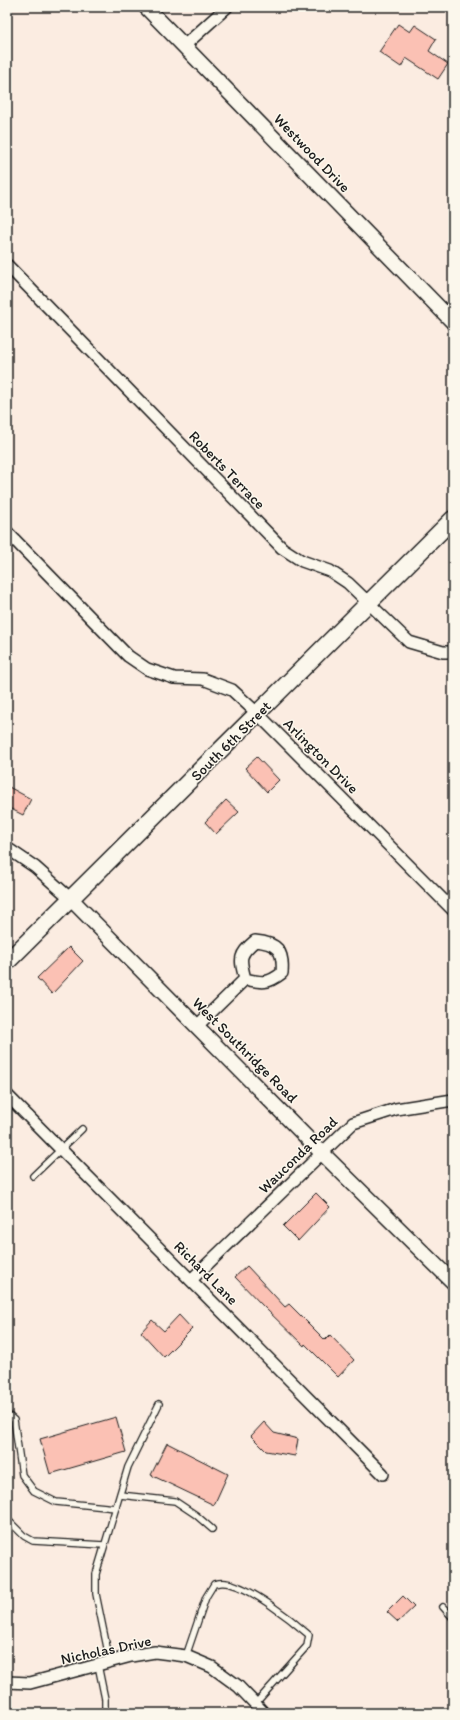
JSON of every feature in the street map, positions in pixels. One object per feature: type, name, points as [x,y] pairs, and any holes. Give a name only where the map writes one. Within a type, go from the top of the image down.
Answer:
[{"type":"main road","name":"South 6th Street","points":[[7,962],[453,519]]},
{"type":"street","name":"Westwood Drive","points":[[146,7],[453,322]]},
{"type":"street","points":[[184,46],[227,7]]},
{"type":"street","name":"Roberts Terrace","points":[[7,265],[282,548],[302,562],[330,571],[348,582],[409,642],[443,652],[453,652]]},
{"type":"street","name":"Arlington Drive","points":[[7,532],[128,656],[147,669],[174,678],[203,679],[232,690],[258,714],[453,910]]},
{"type":"street","name":"West Southridge Road","points":[[7,848],[35,867],[70,899],[322,1153],[453,1282]]},
{"type":"street","points":[[197,1026],[245,979]]},
{"type":"street","name":"Richard Lane","points":[[7,1095],[383,1474]]},
{"type":"street","name":"Wauconda Road","points":[[191,1280],[353,1123],[396,1109],[453,1100]]},
{"type":"street","name":"Nicholas Drive","points":[[7,1682],[30,1683],[155,1652],[186,1656],[212,1667],[238,1686],[264,1713]]},
{"type":"lane","points":[[33,1176],[62,1150],[82,1129]]},
{"type":"lane","points":[[110,1662],[96,1594],[96,1574],[128,1467],[159,1404]]},
{"type":"lane","points":[[7,1414],[14,1420],[22,1476],[34,1490],[56,1502],[116,1508]]},
{"type":"lane","points":[[120,1494],[175,1501],[212,1529]]},
{"type":"lane","points":[[7,1519],[24,1536],[33,1541],[104,1545]]},
{"type":"lane","points":[[186,1656],[206,1597],[214,1584],[226,1582],[239,1587],[289,1618],[309,1635],[307,1646],[255,1704]]},
{"type":"lane","points":[[442,1607],[453,1618]]},
{"type":"lane","points":[[98,1665],[105,1699],[105,1713]]},
{"type":"building","points":[[398,24],[410,32],[415,25],[436,39],[429,51],[448,64],[438,79],[406,58],[401,67],[379,52]]},
{"type":"building","points":[[257,757],[279,780],[267,792],[245,768]]},
{"type":"building","points":[[7,786],[31,799],[23,815],[7,807]]},
{"type":"building","points":[[226,800],[239,812],[216,834],[205,822]]},
{"type":"building","points":[[69,947],[83,961],[52,994],[37,978]]},
{"type":"building","points":[[316,1193],[330,1207],[298,1241],[283,1226]]},
{"type":"building","points":[[247,1266],[285,1307],[289,1304],[325,1340],[330,1335],[354,1360],[338,1377],[305,1344],[304,1346],[235,1277]]},
{"type":"building","points":[[179,1315],[192,1329],[164,1357],[141,1332],[152,1320],[164,1331]]},
{"type":"building","points":[[116,1417],[126,1452],[50,1474],[40,1439]]},
{"type":"building","points":[[264,1422],[274,1433],[298,1439],[295,1456],[266,1451],[251,1436]]},
{"type":"building","points":[[167,1443],[228,1474],[214,1505],[151,1475]]},
{"type":"building","points":[[403,1596],[414,1607],[398,1622],[387,1612]]}]
